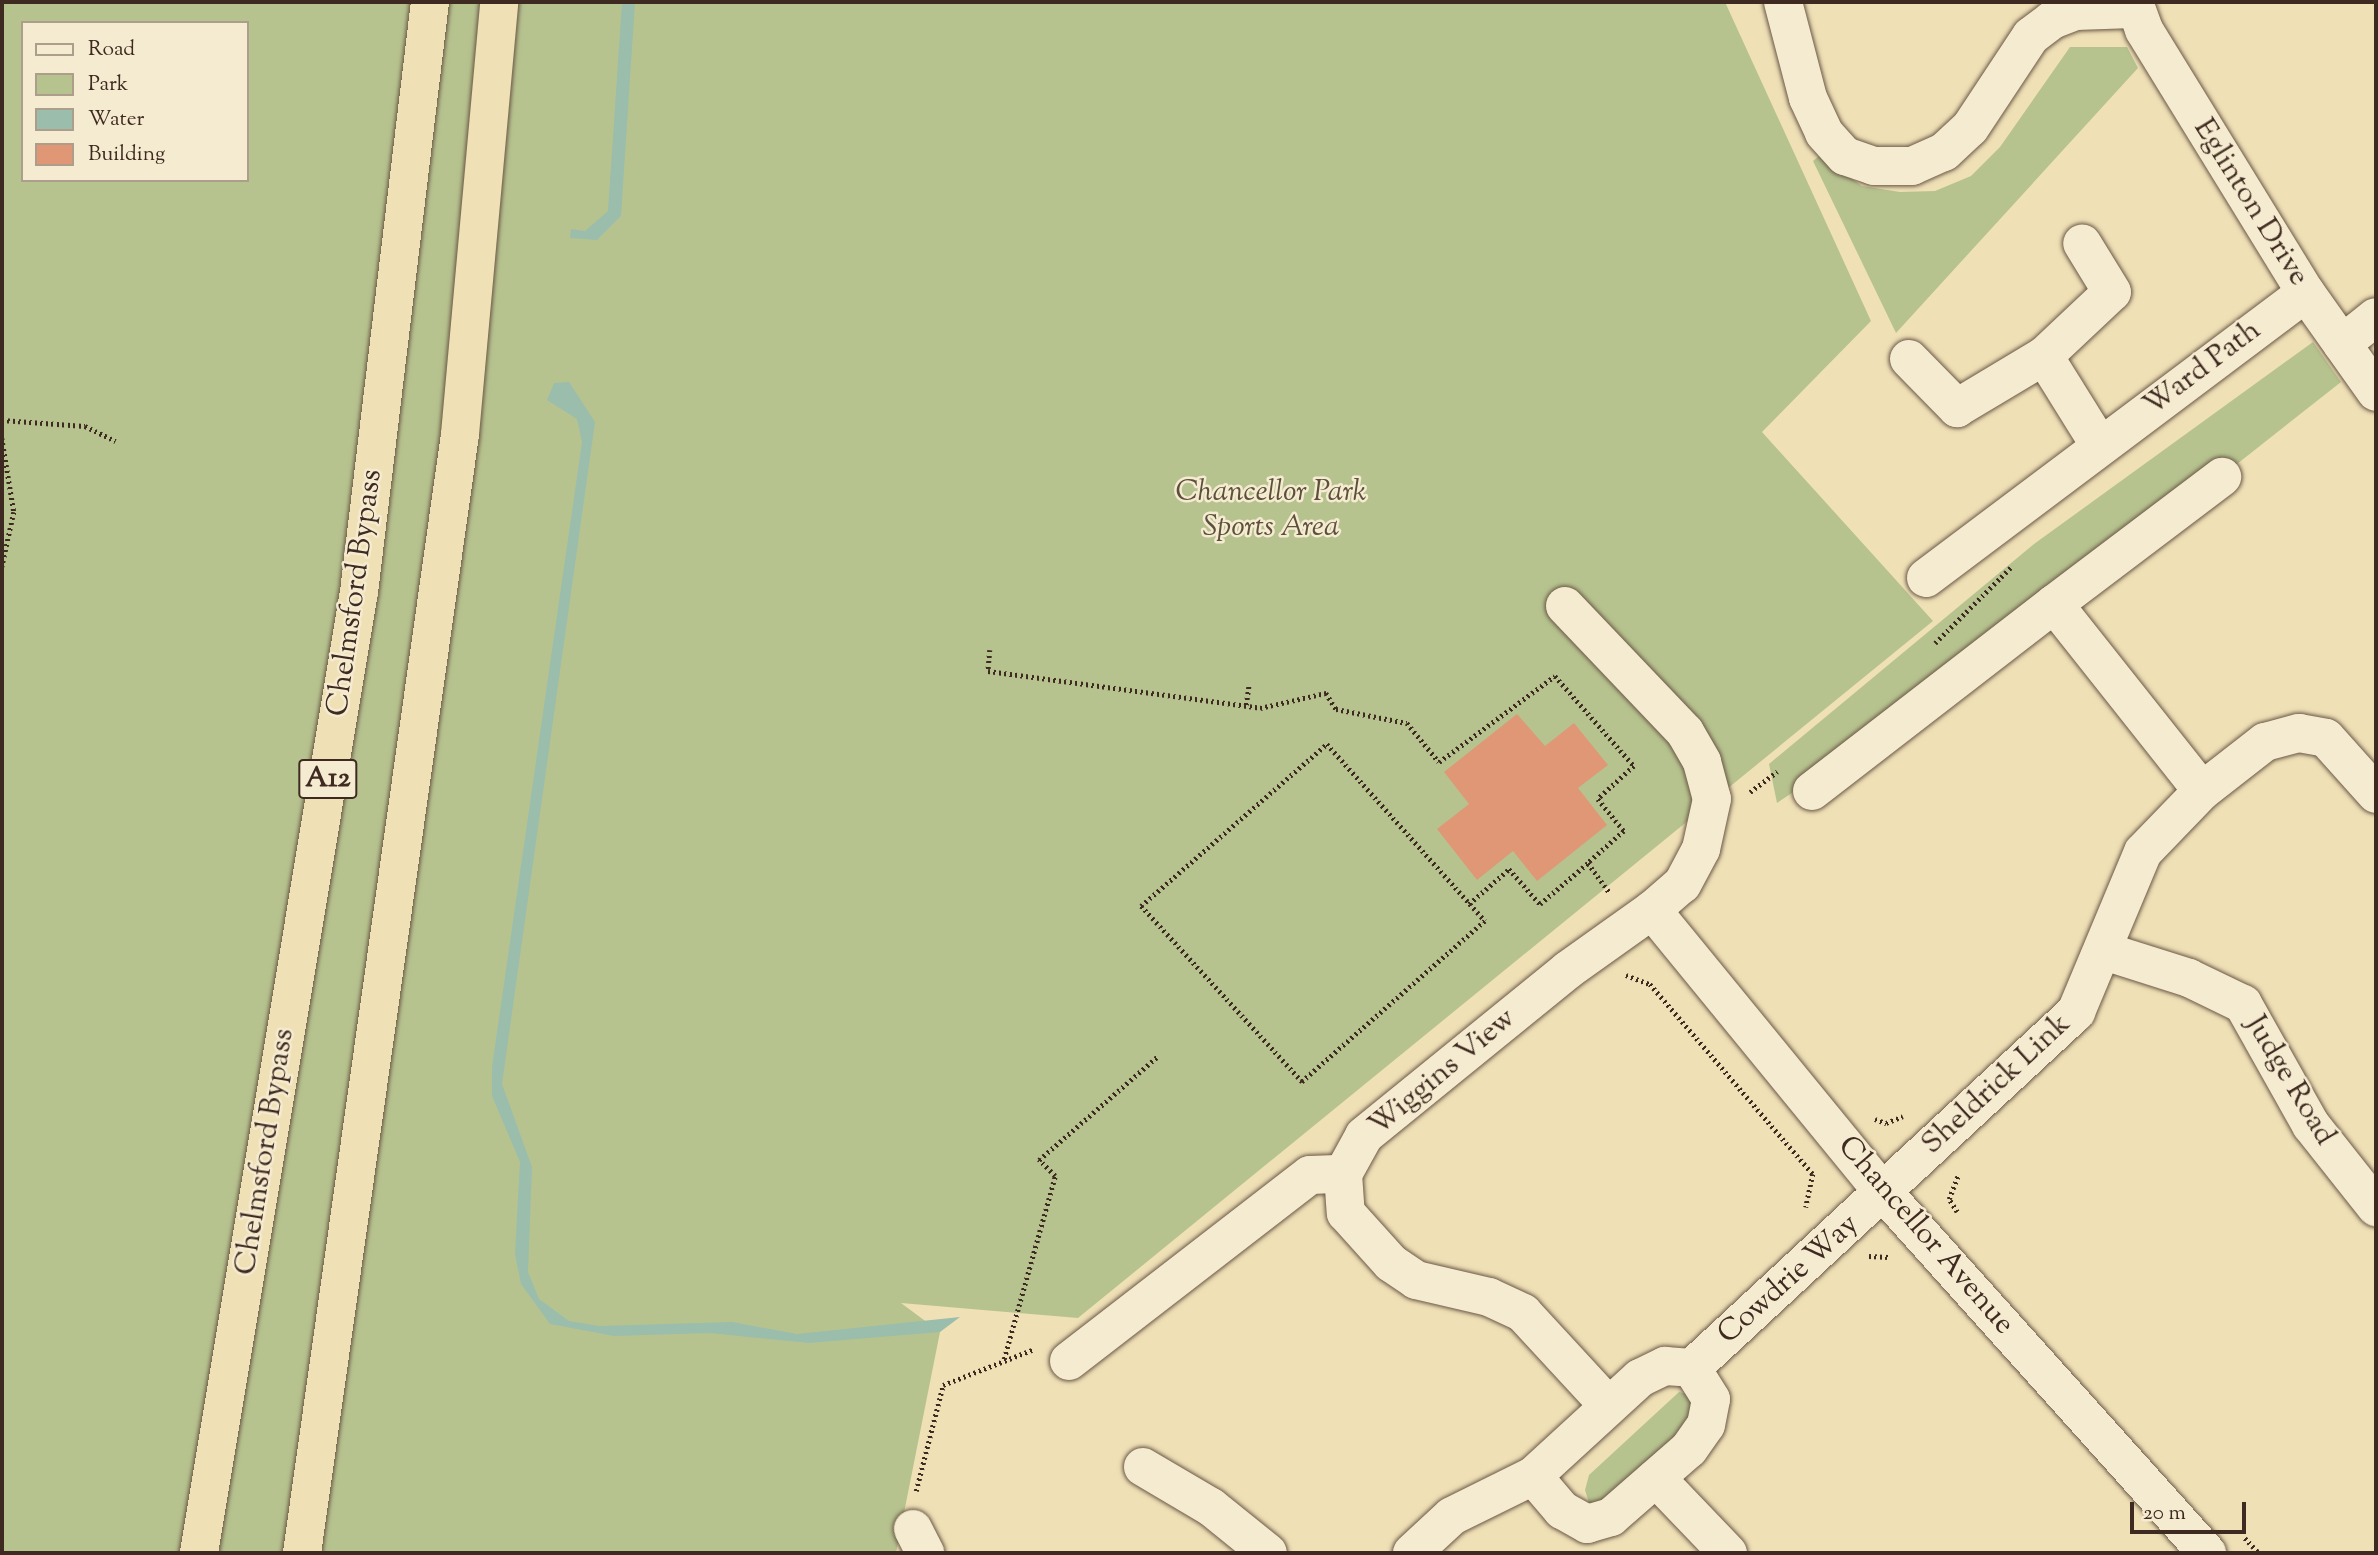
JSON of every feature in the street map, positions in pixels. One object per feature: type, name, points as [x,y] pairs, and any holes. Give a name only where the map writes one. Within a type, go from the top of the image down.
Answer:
[{"type":"highway","name":"Chelmsford Bypass","points":[[199,1553],[359,592],[430,2]]},
{"type":"highway","points":[[302,1553],[460,434],[499,2]]},
{"type":"street","name":"Eglinton Drive","points":[[1783,2],[1808,98],[1824,133],[1845,156],[1874,166],[1912,166],[1944,152],[1970,128],[2031,36],[2052,20],[2075,10],[2134,5],[2306,293],[2376,392]]},
{"type":"street","points":[[1909,359],[1958,408],[2044,356],[2112,292],[2082,243]]},
{"type":"street","name":"Ward Path","points":[[1927,578],[2306,293]]},
{"type":"street","points":[[2342,344],[2376,317]]},
{"type":"street","points":[[2044,356],[2100,446]]},
{"type":"street","points":[[1812,791],[2222,477]]},
{"type":"street","points":[[2054,604],[2202,791]]},
{"type":"street","name":"Wiggins View","points":[[1343,1174],[1364,1136],[1568,970],[1641,919],[1682,884],[1701,849],[1712,799],[1702,762],[1685,732],[1565,606]]},
{"type":"street","name":"Sheldrick Link","points":[[1884,1192],[2076,1012],[2104,951],[2143,852],[2202,791],[2265,742],[2299,733],[2326,738],[2376,794]]},
{"type":"street","name":"Chancellor Avenue","points":[[1641,919],[2207,1553]]},
{"type":"street","name":"Judge Road","points":[[2104,951],[2189,978],[2243,1004],[2311,1125],[2376,1207]]},
{"type":"street","points":[[1069,1361],[1310,1175],[1343,1174],[1346,1213],[1391,1263],[1416,1280],[1523,1313],[1608,1405]]},
{"type":"street","name":"Cowdrie Way","points":[[1412,1553],[1452,1517],[1533,1476],[1608,1405],[1665,1366],[1692,1368],[1884,1192]]},
{"type":"street","name":"Cowdrie Way","points":[[1533,1476],[1562,1510],[1587,1524],[1611,1517],[1656,1478],[1706,1426],[1711,1399],[1692,1368]]},
{"type":"street","points":[[1143,1467],[1211,1507],[1268,1553]]},
{"type":"street","points":[[1656,1478],[1728,1553]]},
{"type":"path","points":[[2,420],[85,426],[116,440]]},
{"type":"path","points":[[2,438],[14,512],[2,567]]},
{"type":"path","points":[[1924,653],[2024,553]]},
{"type":"path","points":[[990,650],[988,671],[1246,705],[1326,693],[1335,709],[1406,723],[1439,762],[1555,676],[1633,766],[1598,799],[1624,831],[1540,904],[1509,869],[1469,904]]},
{"type":"path","points":[[1246,705],[1248,684]]},
{"type":"path","points":[[1327,744],[1469,904],[1485,921],[1302,1082],[1141,906],[1327,744]]},
{"type":"path","points":[[1750,793],[1781,769]]},
{"type":"path","points":[[1588,863],[1641,919]]},
{"type":"path","points":[[1620,972],[1650,984],[1812,1174],[1806,1214]]},
{"type":"path","points":[[1004,1359],[1055,1175],[1039,1160],[1157,1057]]},
{"type":"green space","name":"Chancellor Park Sports Area","points":[[2,2],[1725,2],[1871,321],[1762,432],[1933,621],[1078,1318],[901,1303],[940,1332],[896,1553],[2,1553]]},
{"type":"green space","points":[[2070,47],[2127,47],[2138,68],[1896,333],[1813,161],[1819,156],[1862,186],[1900,192],[1935,191],[1971,176],[2000,147]]},
{"type":"green space","points":[[2313,342],[2341,382],[1972,673],[1777,803],[1769,764],[2034,544]]},
{"type":"green space","points":[[1679,1392],[1710,1400],[1621,1514],[1590,1506],[1585,1490],[1589,1475]]},
{"type":"water","points":[[622,2],[635,2],[621,216],[597,240],[570,238],[571,229],[585,231],[608,211]]},
{"type":"water","points":[[569,382],[595,422],[502,1084],[532,1167],[528,1272],[539,1299],[569,1321],[599,1326],[732,1322],[797,1334],[960,1317],[940,1332],[809,1343],[709,1333],[614,1336],[550,1324],[521,1284],[515,1254],[520,1162],[492,1096],[492,1067],[582,442],[577,419],[547,400],[554,383]]},
{"type":"building","points":[[1517,714],[1545,746],[1574,723],[1608,765],[1578,788],[1607,825],[1537,881],[1513,851],[1477,880],[1437,829],[1469,804],[1444,772]]}]
